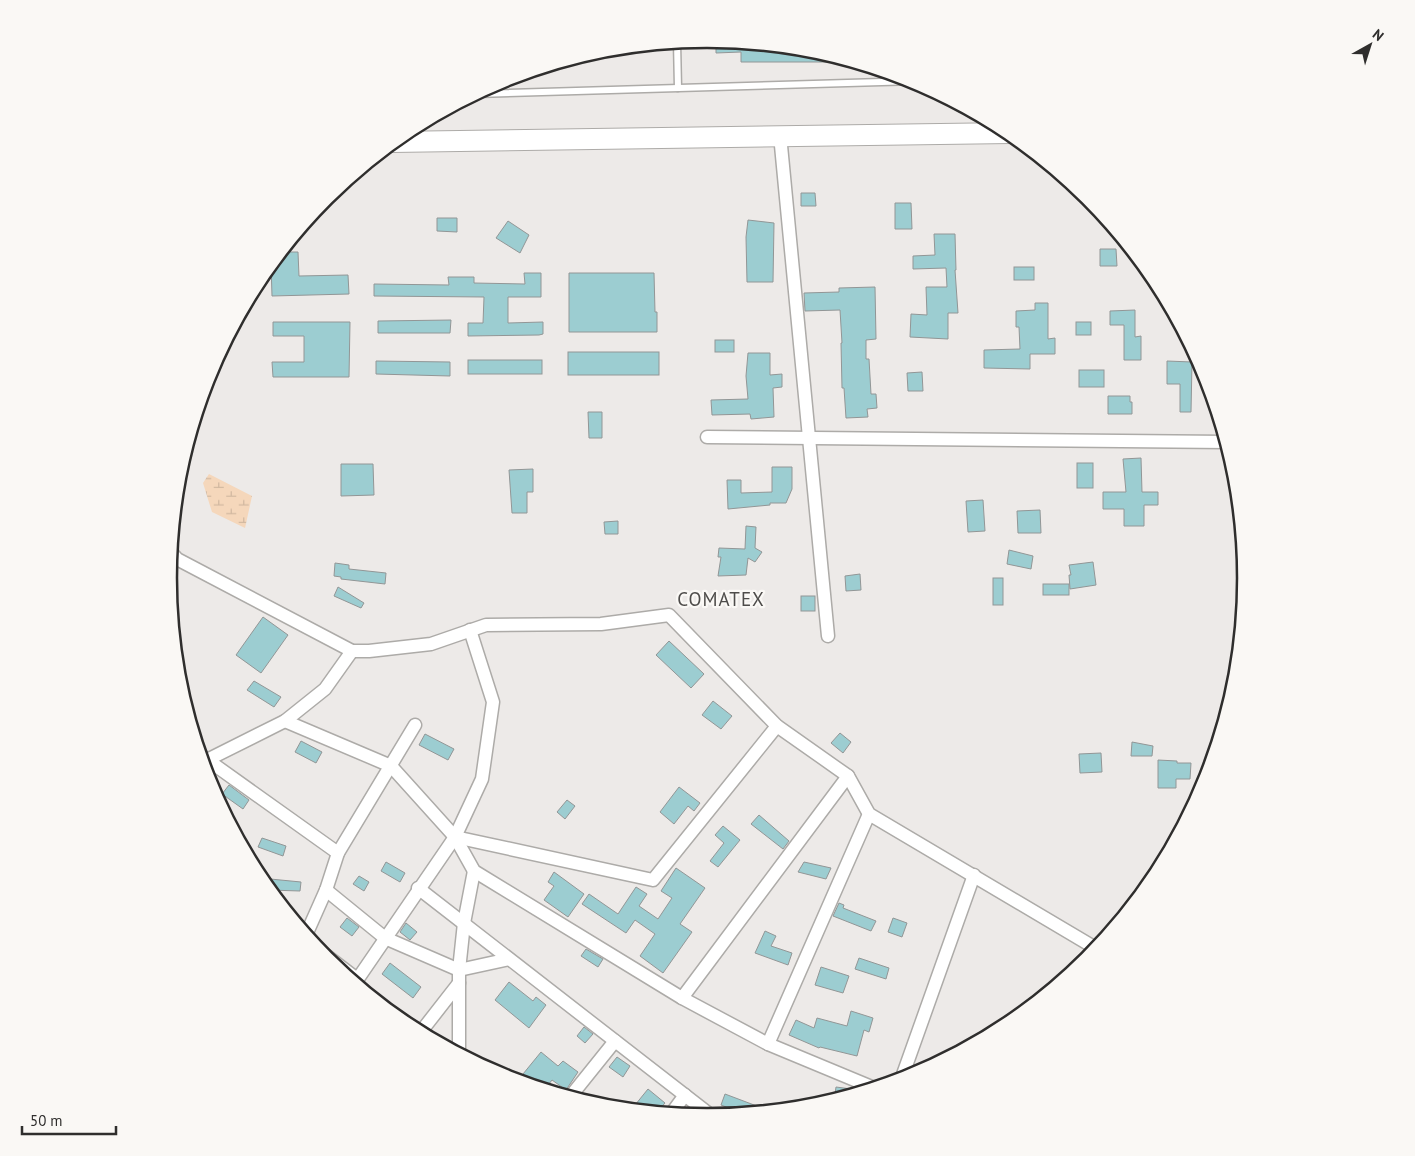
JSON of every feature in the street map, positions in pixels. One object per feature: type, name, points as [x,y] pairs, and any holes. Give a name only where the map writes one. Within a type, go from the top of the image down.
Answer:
[{"type":"main road","points":[[406,142],[996,133]]},
{"type":"street","points":[[780,136],[828,636]]},
{"type":"street","points":[[707,437],[1220,442]]},
{"type":"street","points":[[177,563],[352,651],[431,644],[486,625],[601,624],[669,615],[777,726],[848,776],[869,814],[1090,945]]},
{"type":"street","points":[[358,977],[418,888],[455,837],[482,779],[494,702],[470,630]]},
{"type":"street","points":[[208,757],[285,721],[324,688],[352,651]]},
{"type":"street","points":[[285,721],[391,766],[455,837],[474,871],[682,998],[768,1044],[865,1084]]},
{"type":"street","points":[[309,928],[326,890],[338,853],[414,725]]},
{"type":"street","points":[[455,837],[653,880],[777,726]]},
{"type":"street","points":[[211,764],[338,853]]},
{"type":"street","points":[[682,998],[848,776]]},
{"type":"street","points":[[768,1044],[869,814]]},
{"type":"street","points":[[459,1046],[459,977],[464,923],[474,871]]},
{"type":"street","points":[[904,1070],[974,875]]},
{"type":"street","points":[[418,888],[701,1108]]},
{"type":"street","points":[[326,890],[385,938],[459,977]]},
{"type":"street","points":[[425,1026],[459,977],[509,959]]},
{"type":"street","points":[[575,1091],[615,1040]]},
{"type":"street","points":[[676,1107],[685,1095]]},
{"type":"lane","points":[[677,49],[678,88]]},
{"type":"lane","points":[[492,94],[891,81]]},
{"type":"green space","points":[[209,474],[252,496],[245,528],[212,512],[203,483]]},
{"type":"building","points":[[716,48],[742,49],[777,52],[828,62],[741,62],[741,52],[716,53]]},
{"type":"building","points":[[801,193],[815,193],[816,206],[801,206]]},
{"type":"building","points":[[895,203],[911,203],[912,229],[895,229]]},
{"type":"building","points":[[437,218],[457,218],[457,232],[437,231]]},
{"type":"building","points":[[748,220],[774,223],[773,282],[747,282],[746,237]]},
{"type":"building","points":[[508,221],[529,235],[520,253],[496,238]]},
{"type":"building","points":[[934,234],[955,234],[958,313],[948,313],[948,339],[910,337],[911,314],[927,315],[926,287],[947,287],[946,268],[913,269],[913,256],[935,255]]},
{"type":"building","points":[[1100,249],[1116,249],[1117,266],[1100,266]]},
{"type":"building","points":[[289,252],[298,252],[299,276],[348,275],[349,294],[272,296],[271,276]]},
{"type":"building","points":[[1014,267],[1034,267],[1034,280],[1014,280]]},
{"type":"building","points":[[524,273],[541,273],[541,297],[508,297],[508,323],[543,322],[543,334],[468,336],[468,323],[483,323],[484,297],[374,296],[374,284],[449,285],[448,277],[474,277],[474,283],[525,284]]},
{"type":"building","points":[[569,273],[654,273],[657,332],[569,332]]},
{"type":"building","points":[[875,287],[876,339],[866,340],[866,359],[869,359],[871,394],[876,394],[877,408],[867,409],[868,417],[846,418],[844,388],[842,388],[840,310],[805,311],[804,293],[839,292],[839,288]]},
{"type":"building","points":[[1035,303],[1048,303],[1048,339],[1055,338],[1055,354],[1030,354],[1030,369],[984,368],[984,350],[1020,349],[1019,327],[1016,327],[1016,311],[1035,310]]},
{"type":"building","points":[[1135,310],[1135,337],[1141,336],[1141,360],[1124,360],[1124,325],[1110,325],[1110,311]]},
{"type":"building","points":[[451,320],[450,333],[378,333],[378,321]]},
{"type":"building","points":[[273,322],[350,322],[349,377],[273,377],[272,362],[304,362],[304,336],[273,336]]},
{"type":"building","points":[[1076,322],[1091,322],[1091,335],[1076,335]]},
{"type":"building","points":[[715,340],[734,340],[734,352],[715,352]]},
{"type":"building","points":[[568,352],[659,352],[659,375],[568,375]]},
{"type":"building","points":[[748,353],[770,353],[770,375],[782,374],[782,387],[773,388],[774,417],[751,419],[750,414],[712,415],[711,400],[748,399],[746,376]]},
{"type":"building","points":[[468,360],[542,360],[542,374],[468,374]]},
{"type":"building","points":[[376,361],[450,362],[450,376],[376,374]]},
{"type":"building","points":[[1167,361],[1192,362],[1191,412],[1180,412],[1180,384],[1167,384]]},
{"type":"building","points":[[1079,370],[1104,370],[1104,387],[1079,387]]},
{"type":"building","points":[[922,372],[923,391],[908,391],[907,373]]},
{"type":"building","points":[[1108,396],[1130,396],[1132,414],[1108,414]]},
{"type":"building","points":[[588,412],[602,412],[602,438],[589,438]]},
{"type":"building","points":[[1141,458],[1142,492],[1158,492],[1158,505],[1144,505],[1144,526],[1124,526],[1124,509],[1103,509],[1103,492],[1126,492],[1123,459]]},
{"type":"building","points":[[1077,463],[1093,463],[1093,488],[1077,488]]},
{"type":"building","points":[[341,464],[373,464],[374,495],[341,496]]},
{"type":"building","points":[[772,467],[792,467],[792,489],[786,503],[770,503],[770,505],[728,509],[727,480],[741,480],[741,493],[772,492]]},
{"type":"building","points":[[533,469],[533,492],[527,492],[527,513],[512,513],[509,470]]},
{"type":"building","points":[[983,500],[985,531],[968,532],[966,501]]},
{"type":"building","points":[[1040,510],[1041,533],[1018,533],[1017,511]]},
{"type":"building","points":[[618,521],[618,534],[605,534],[604,522]]},
{"type":"building","points":[[746,526],[756,527],[755,548],[762,552],[755,562],[748,558],[746,575],[718,576],[721,557],[718,557],[719,548],[745,549]]},
{"type":"building","points":[[1009,550],[1033,556],[1031,569],[1007,564]]},
{"type":"building","points":[[1093,562],[1096,585],[1070,589],[1069,575],[1071,575],[1069,565]]},
{"type":"building","points":[[335,563],[349,565],[349,569],[386,573],[385,584],[341,579],[341,577],[334,576]]},
{"type":"building","points":[[860,574],[861,590],[846,591],[845,576]]},
{"type":"building","points":[[993,578],[1003,578],[1003,605],[993,605]]},
{"type":"building","points":[[1043,584],[1069,584],[1069,595],[1043,595]]},
{"type":"building","points":[[338,587],[364,603],[361,608],[334,596]]},
{"type":"building","points":[[801,596],[815,596],[815,611],[801,611]]},
{"type":"building","points":[[263,617],[288,635],[261,673],[236,655]]},
{"type":"building","points":[[669,641],[704,674],[691,688],[656,655]]},
{"type":"building","points":[[254,681],[281,697],[274,707],[247,690]]},
{"type":"building","points":[[713,701],[732,716],[721,729],[702,715]]},
{"type":"building","points":[[840,733],[851,742],[843,753],[831,743]]},
{"type":"building","points":[[425,734],[454,749],[448,760],[419,745]]},
{"type":"building","points":[[301,741],[322,752],[316,763],[295,752]]},
{"type":"building","points":[[1132,742],[1153,746],[1152,756],[1131,756]]},
{"type":"building","points":[[1101,753],[1102,772],[1080,773],[1079,754]]},
{"type":"building","points":[[1158,760],[1191,763],[1190,779],[1176,779],[1176,788],[1158,788]]},
{"type":"building","points":[[229,785],[249,800],[243,809],[223,793]]},
{"type":"building","points":[[679,787],[700,803],[694,811],[688,806],[674,824],[660,812]]},
{"type":"building","points":[[567,800],[575,806],[565,819],[557,812]]},
{"type":"building","points":[[759,815],[789,841],[783,849],[751,824]]},
{"type":"building","points":[[723,826],[740,840],[718,867],[710,861],[724,843],[715,835]]},
{"type":"building","points":[[262,838],[286,846],[283,856],[258,847]]},
{"type":"building","points":[[386,862],[405,873],[400,882],[381,871]]},
{"type":"building","points":[[804,862],[831,868],[826,879],[798,872]]},
{"type":"building","points":[[676,868],[705,888],[680,924],[692,932],[663,973],[640,956],[655,934],[635,920],[626,933],[582,904],[589,894],[618,914],[636,887],[647,894],[639,906],[658,919],[672,898],[661,891]]},
{"type":"building","points":[[554,872],[584,894],[568,917],[544,900],[554,886],[548,882]]},
{"type":"building","points":[[359,876],[369,882],[364,891],[353,884]]},
{"type":"building","points":[[271,879],[301,882],[300,891],[279,890]]},
{"type":"building","points":[[839,903],[844,905],[843,908],[876,921],[871,931],[833,916]]},
{"type":"building","points":[[347,918],[359,927],[352,936],[340,927]]},
{"type":"building","points":[[893,918],[907,923],[902,937],[888,932]]},
{"type":"building","points":[[406,923],[417,932],[410,940],[400,932]]},
{"type":"building","points":[[765,931],[776,936],[771,946],[792,953],[788,965],[755,953]]},
{"type":"building","points":[[586,949],[603,959],[598,967],[581,956]]},
{"type":"building","points":[[859,958],[889,968],[886,979],[855,969]]},
{"type":"building","points":[[390,963],[421,987],[413,998],[382,974]]},
{"type":"building","points":[[821,967],[849,976],[843,993],[815,985]]},
{"type":"building","points":[[509,982],[533,1001],[536,997],[546,1005],[529,1028],[495,1000]]},
{"type":"building","points":[[851,1011],[873,1018],[869,1032],[864,1030],[857,1056],[819,1048],[789,1035],[796,1020],[814,1028],[817,1018],[847,1026]]},
{"type":"building","points":[[584,1027],[593,1034],[585,1043],[577,1036]]},
{"type":"building","points":[[541,1052],[558,1066],[563,1061],[578,1072],[567,1089],[552,1080],[549,1084],[523,1074]]},
{"type":"building","points":[[617,1057],[630,1066],[623,1077],[609,1067]]},
{"type":"building","points":[[836,1087],[849,1089],[845,1090],[835,1092]]},
{"type":"building","points":[[648,1089],[665,1103],[662,1106],[636,1104]]},
{"type":"building","points":[[725,1094],[756,1106],[727,1107],[721,1105]]},
{"type":"district","name":"COMATEX","points":[[721,599]]}]
